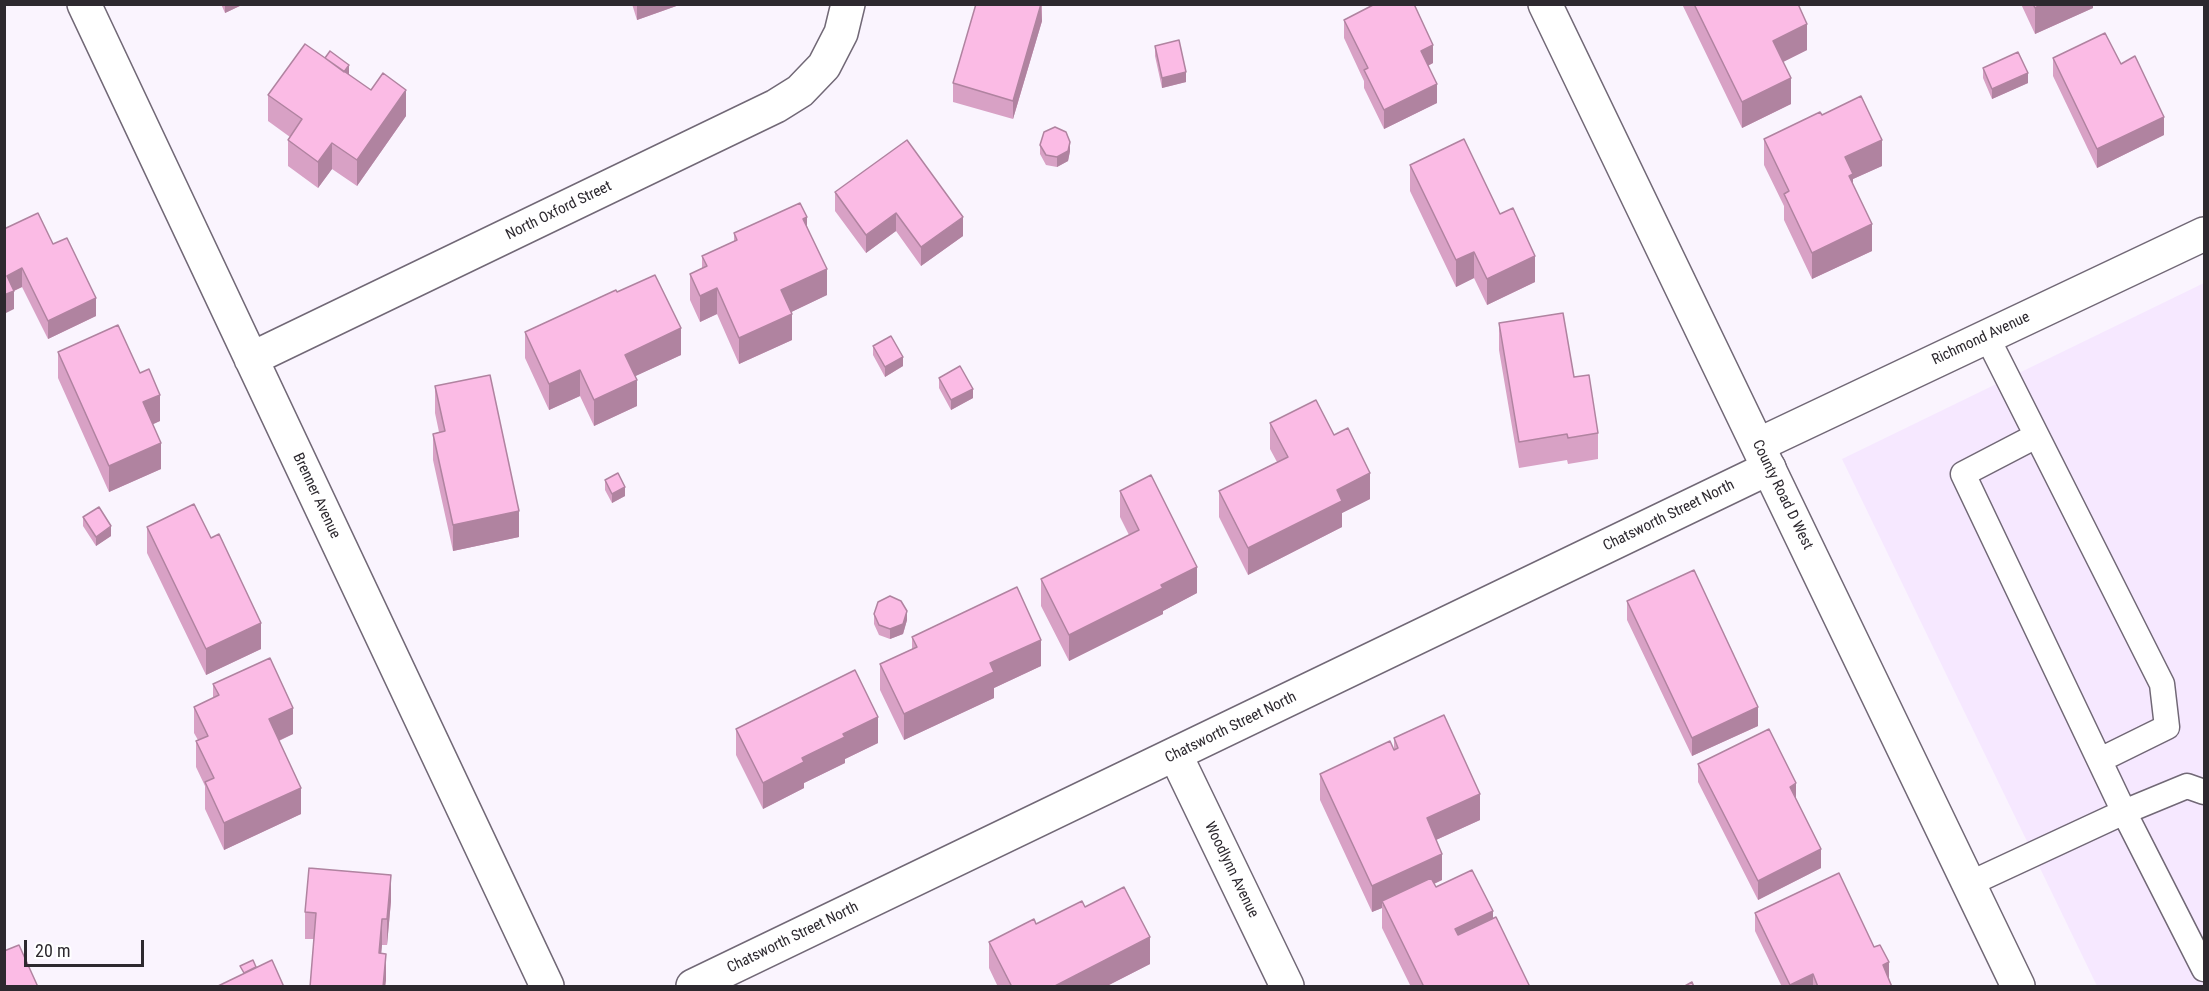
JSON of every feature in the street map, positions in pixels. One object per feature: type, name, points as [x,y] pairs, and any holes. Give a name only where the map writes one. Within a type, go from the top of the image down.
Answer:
[{"type":"street","name":"Brenner Avenue","points":[[84,4],[547,987]]},
{"type":"street","name":"County Road D West","points":[[1545,4],[2018,987]]},
{"type":"street","name":"North Oxford Street","points":[[251,359],[776,106],[800,91],[824,66],[845,19]]},
{"type":"street","name":"Richmond Avenue","points":[[1764,457],[1987,337],[2205,234]]},
{"type":"street","name":"Chatsworth Street North","points":[[693,987],[1176,754],[1764,457]]},
{"type":"street","name":"Woodlynn Avenue","points":[[1176,754],[1287,987]]},
{"type":"lane","points":[[1987,337],[2162,684],[2167,728],[2100,760]]},
{"type":"lane","points":[[2036,436],[1963,474],[2124,812],[2205,969]]},
{"type":"lane","points":[[1969,884],[2124,812],[2187,786],[2205,792]]},
{"type":"shaded area","points":[[2204,283],[2204,986],[2097,986],[1842,459]]},
{"type":"building","points":[[976,4],[1041,4],[1013,101],[953,83]]},
{"type":"building","points":[[1375,4],[1414,4],[1433,45],[1421,51],[1437,84],[1384,110],[1364,70],[1368,68],[1344,20]]},
{"type":"building","points":[[1694,4],[1798,4],[1807,24],[1773,41],[1791,78],[1742,102]]},
{"type":"building","points":[[2105,33],[2121,64],[2135,56],[2164,117],[2097,149],[2053,58]]},
{"type":"building","points":[[1179,40],[1186,72],[1162,78],[1155,46]]},
{"type":"building","points":[[305,44],[371,90],[383,73],[406,90],[357,160],[332,143],[318,162],[288,140],[302,119],[268,95]]},
{"type":"building","points":[[330,51],[349,65],[344,72],[325,58]]},
{"type":"building","points":[[2018,52],[2028,73],[1992,89],[1983,68]]},
{"type":"building","points":[[1861,96],[1882,140],[1845,157],[1853,174],[1849,176],[1872,224],[1812,253],[1784,194],[1789,191],[1764,139],[1820,112],[1822,115]]},
{"type":"building","points":[[1055,127],[1066,132],[1070,142],[1068,151],[1057,157],[1046,155],[1040,145],[1044,132]]},
{"type":"building","points":[[1464,139],[1500,214],[1513,208],[1535,256],[1487,279],[1474,252],[1456,260],[1410,165]]},
{"type":"building","points":[[907,140],[963,217],[921,247],[896,213],[866,235],[835,192]]},
{"type":"building","points":[[800,203],[807,217],[803,219],[827,269],[781,290],[792,314],[739,338],[717,288],[700,296],[690,274],[707,266],[702,256],[737,240],[734,233]]},
{"type":"building","points":[[38,213],[53,244],[67,238],[96,298],[48,321],[22,268],[7,276],[14,291],[4,295],[4,229]]},
{"type":"building","points":[[655,275],[681,328],[625,355],[637,380],[594,400],[580,370],[549,384],[525,332],[616,290],[617,292]]},
{"type":"building","points":[[1563,313],[1574,377],[1589,375],[1598,433],[1568,438],[1567,434],[1519,442],[1499,323]]},
{"type":"building","points":[[118,325],[140,373],[149,369],[160,395],[143,402],[161,443],[109,466],[58,352]]},
{"type":"building","points":[[891,336],[903,357],[885,367],[873,346]]},
{"type":"building","points":[[960,366],[973,389],[951,400],[939,378]]},
{"type":"building","points":[[490,375],[519,511],[453,525],[433,434],[445,431],[435,386]]},
{"type":"building","points":[[1316,400],[1334,435],[1348,428],[1370,473],[1337,490],[1342,501],[1248,548],[1219,491],[1288,457],[1270,423]]},
{"type":"building","points":[[618,473],[625,487],[612,494],[605,480]]},
{"type":"building","points":[[1151,475],[1197,567],[1161,585],[1163,588],[1069,635],[1041,579],[1139,530],[1120,491]]},
{"type":"building","points":[[194,504],[211,538],[219,534],[261,623],[206,649],[147,527]]},
{"type":"building","points":[[99,507],[111,526],[96,537],[83,517]]},
{"type":"building","points":[[1694,570],[1758,707],[1692,738],[1627,601]]},
{"type":"building","points":[[1017,587],[1041,640],[990,663],[994,672],[904,714],[880,664],[917,647],[912,637]]},
{"type":"building","points":[[890,596],[901,601],[907,611],[903,624],[890,629],[879,625],[874,614],[878,602]]},
{"type":"building","points":[[270,658],[293,708],[269,719],[301,788],[224,823],[205,782],[214,778],[196,741],[208,736],[194,707],[219,695],[213,684]]},
{"type":"building","points":[[855,670],[878,717],[843,734],[845,737],[802,758],[804,762],[763,783],[736,729]]},
{"type":"building","points":[[1444,715],[1480,794],[1427,818],[1442,854],[1372,886],[1320,774],[1390,741],[1394,750],[1398,748],[1394,738]]},
{"type":"building","points":[[1769,729],[1796,783],[1790,787],[1821,849],[1758,881],[1698,764]]},
{"type":"building","points":[[309,868],[391,875],[387,919],[382,919],[379,953],[386,954],[383,987],[310,987],[316,913],[305,912]]},
{"type":"building","points":[[1472,870],[1493,911],[1455,929],[1458,935],[1496,917],[1530,987],[1424,987],[1382,901],[1431,878],[1436,887]]},
{"type":"building","points":[[1839,873],[1874,947],[1880,945],[1889,962],[1883,965],[1892,987],[1818,987],[1813,974],[1790,985],[1755,913]]},
{"type":"building","points":[[1124,887],[1150,937],[1053,987],[1012,987],[989,942],[1034,919],[1036,924],[1082,901],[1085,907]]},
{"type":"building","points":[[19,945],[38,987],[4,987],[4,951]]},
{"type":"building","points":[[253,960],[256,967],[244,973],[240,966]]},
{"type":"building","points":[[272,960],[284,987],[216,987]]},
{"type":"building","points":[[1692,982],[1694,987],[1683,987]]}]
